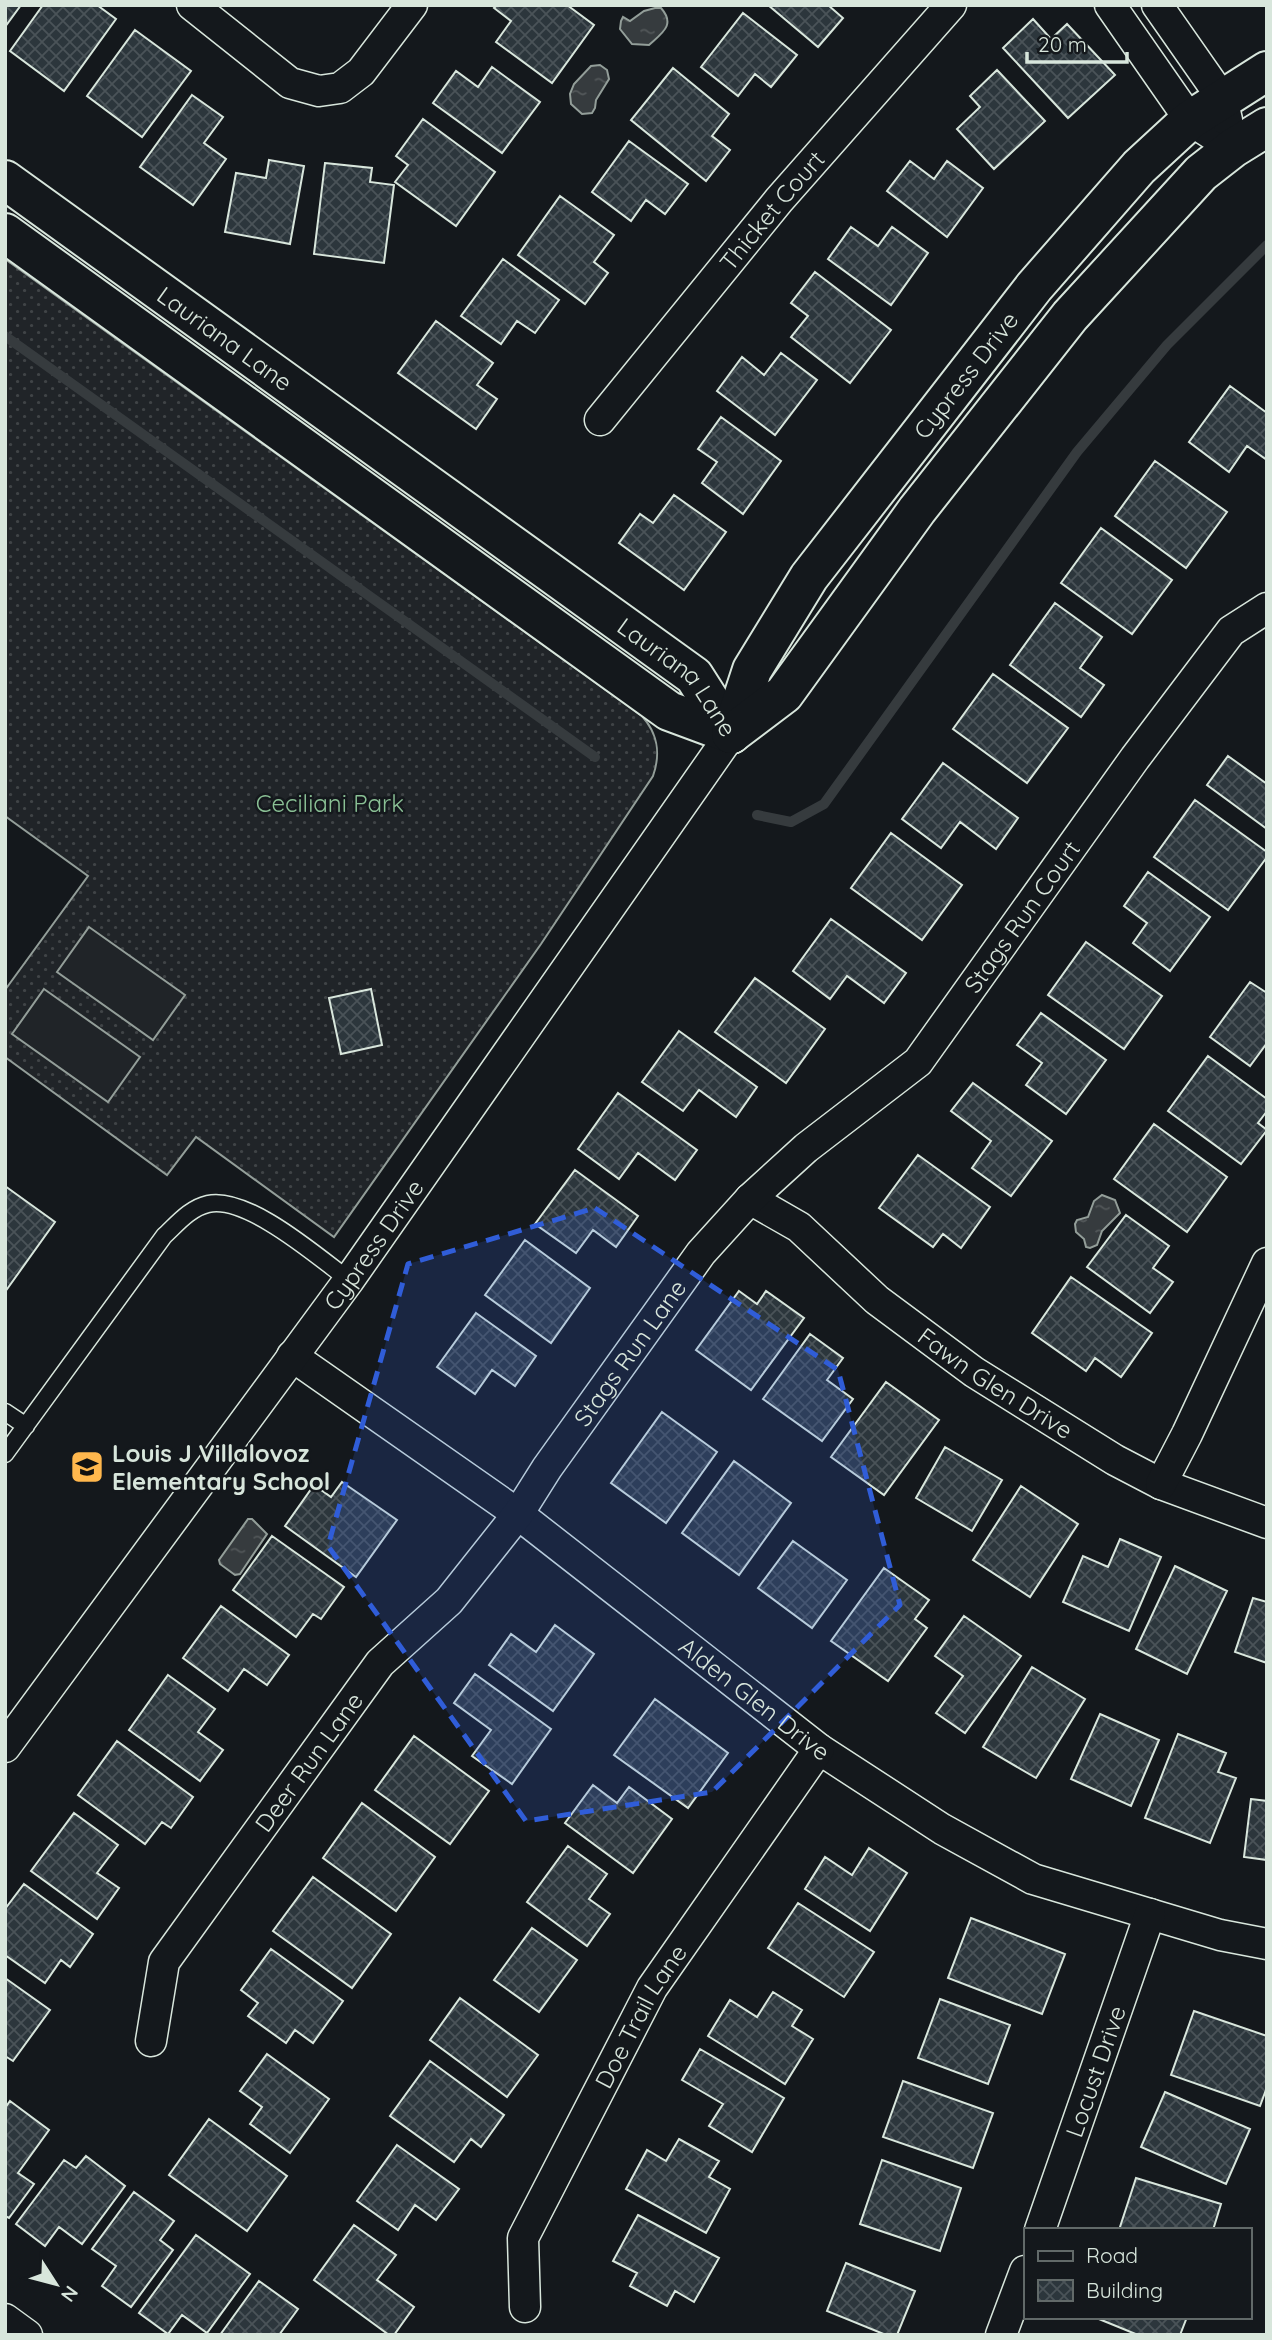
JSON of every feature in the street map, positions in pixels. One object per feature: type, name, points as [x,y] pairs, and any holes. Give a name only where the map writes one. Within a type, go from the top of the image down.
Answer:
[{"type":"street","points":[[192,5],[290,83],[319,91],[340,88],[361,72],[412,5]]},
{"type":"street","name":"Thicket Court","points":[[600,420],[779,200],[951,5]]},
{"type":"street","points":[[1110,5],[1190,120],[1233,148]]},
{"type":"street","points":[[1157,5],[1222,98],[1233,148]]},
{"type":"street","name":"Cypress Drive","points":[[5,1747],[349,1280],[731,734],[752,670],[809,577],[1034,287],[1139,167],[1190,120],[1267,71]]},
{"type":"street","name":"Cypress Drive","points":[[731,734],[784,694],[918,510],[1070,316],[1201,173],[1233,148],[1267,127]]},
{"type":"street","name":"Lauriana Lane","points":[[5,180],[694,676],[731,734]]},
{"type":"street","name":"Lauriana Lane","points":[[5,233],[669,711],[731,734]]},
{"type":"street","name":"Stags Run Court","points":[[750,1199],[806,1148],[918,1062],[1135,758],[1231,631],[1267,608]]},
{"type":"street","name":"Fawn Glen Drive","points":[[750,1199],[799,1227],[877,1300],[974,1372],[1115,1460],[1161,1484],[1267,1523]]},
{"type":"street","name":"Stags Run Lane","points":[[518,1514],[547,1468],[701,1253],[750,1199]]},
{"type":"street","points":[[1161,1484],[1267,1263]]},
{"type":"street","name":"Alden Glen Drive","points":[[292,1356],[518,1514],[818,1749],[942,1829],[1033,1879],[1220,1935],[1267,1944]]},
{"type":"street","name":"Deer Run Lane","points":[[150,2041],[164,1962],[380,1663],[449,1601],[518,1514]]},
{"type":"street","name":"Doe Trail Lane","points":[[525,2306],[523,2238],[652,1988],[818,1749]]},
{"type":"street","name":"Locust Drive","points":[[1041,2228],[1150,1914]]},
{"type":"street","points":[[1001,2335],[1024,2274]]},
{"type":"street","points":[[5,2319],[27,2335]]},
{"type":"lane","points":[[5,1454],[164,1236],[186,1214],[208,1204],[236,1205],[257,1214],[349,1280]]},
{"type":"lane","points":[[5,1412],[26,1426]]},
{"type":"highlighted area","points":[[595,1208],[838,1370],[900,1605],[712,1792],[526,1821],[328,1546],[408,1264]]},
{"type":"green space","name":"Ceciliani Park","points":[[5,259],[642,716],[655,737],[657,759],[653,776],[541,944],[334,1237],[196,1137],[167,1175],[5,1057],[5,990],[88,876],[5,816]]},
{"type":"green space","points":[[89,927],[185,995],[153,1040],[57,972]]},
{"type":"green space","points":[[44,989],[140,1057],[108,1102],[12,1034]]},
{"type":"water","points":[[661,8],[665,14],[666,28],[649,45],[632,44],[620,29],[623,17],[630,21],[644,11]]},
{"type":"water","points":[[600,65],[607,70],[609,79],[596,100],[592,113],[582,114],[571,104],[570,94],[574,84],[591,66]]},
{"type":"water","points":[[1102,1195],[1115,1200],[1120,1213],[1102,1231],[1097,1245],[1086,1247],[1084,1239],[1076,1232],[1075,1224],[1077,1220],[1088,1217],[1094,1201]]},
{"type":"water","points":[[248,1519],[252,1519],[267,1534],[240,1574],[235,1575],[220,1564],[219,1560]]},
{"type":"building","points":[[5,5],[21,5],[5,27]]},
{"type":"building","points":[[43,5],[97,5],[116,19],[64,91],[10,51]]},
{"type":"building","points":[[497,5],[567,5],[594,25],[552,83],[496,42],[511,21],[494,8]]},
{"type":"building","points":[[768,5],[828,5],[843,18],[818,47]]},
{"type":"building","points":[[743,13],[797,55],[771,87],[755,74],[738,96],[701,67]]},
{"type":"building","points":[[1033,19],[1051,39],[1067,24],[1115,75],[1068,118],[1003,48]]},
{"type":"building","points":[[135,30],[191,71],[142,137],[87,96]]},
{"type":"building","points":[[492,67],[540,102],[502,153],[433,103],[456,71],[478,87]]},
{"type":"building","points":[[673,68],[729,114],[712,136],[730,150],[706,181],[631,120]]},
{"type":"building","points":[[997,70],[1045,121],[994,169],[957,129],[980,107],[970,96]]},
{"type":"building","points":[[192,95],[223,117],[204,143],[226,159],[193,205],[140,167]]},
{"type":"building","points":[[423,119],[495,172],[456,226],[395,182],[408,165],[396,156]]},
{"type":"building","points":[[629,141],[688,184],[665,214],[646,200],[631,221],[592,192]]},
{"type":"building","points":[[269,160],[304,166],[290,244],[225,232],[236,173],[266,178]]},
{"type":"building","points":[[910,161],[934,179],[947,161],[983,188],[947,237],[887,191]]},
{"type":"building","points":[[325,163],[372,168],[370,182],[394,185],[384,263],[314,254]]},
{"type":"building","points":[[560,196],[614,235],[594,262],[608,273],[585,304],[518,255]]},
{"type":"building","points":[[851,227],[878,246],[892,227],[928,253],[891,305],[828,259]]},
{"type":"building","points":[[503,259],[559,300],[535,333],[517,321],[501,344],[461,316]]},
{"type":"building","points":[[815,272],[891,330],[850,383],[791,337],[808,316],[791,303]]},
{"type":"building","points":[[436,321],[493,363],[477,385],[497,399],[476,429],[398,373]]},
{"type":"building","points":[[781,353],[817,380],[775,435],[717,391],[742,357],[764,375]]},
{"type":"building","points":[[1230,386],[1267,413],[1267,460],[1247,446],[1229,472],[1189,442]]},
{"type":"building","points":[[721,417],[781,461],[743,514],[702,483],[717,462],[698,449]]},
{"type":"building","points":[[1155,461],[1227,512],[1186,568],[1115,516]]},
{"type":"building","points":[[674,495],[726,532],[684,590],[619,543],[640,514],[653,523]]},
{"type":"building","points":[[1101,528],[1172,580],[1132,634],[1061,583]]},
{"type":"building","points":[[1055,603],[1102,637],[1080,668],[1104,685],[1081,717],[1010,665]]},
{"type":"building","points":[[993,674],[1068,728],[1027,783],[953,729]]},
{"type":"building","points":[[1228,756],[1267,784],[1267,829],[1207,785]]},
{"type":"building","points":[[943,763],[1018,818],[996,849],[960,822],[941,848],[902,819]]},
{"type":"building","points":[[1195,800],[1267,852],[1267,857],[1228,910],[1154,857]]},
{"type":"building","points":[[891,833],[962,885],[922,940],[851,888]]},
{"type":"building","points":[[1148,872],[1210,917],[1170,971],[1133,943],[1147,923],[1124,906]]},
{"type":"building","points":[[831,919],[906,973],[884,1003],[847,976],[830,999],[793,971]]},
{"type":"building","points":[[1086,942],[1162,996],[1124,1049],[1048,995]]},
{"type":"building","points":[[755,978],[825,1029],[786,1083],[715,1032]]},
{"type":"building","points":[[1250,982],[1267,993],[1267,1043],[1250,1066],[1210,1037]]},
{"type":"building","points":[[371,989],[382,1045],[341,1054],[329,998]]},
{"type":"building","points":[[1041,1013],[1106,1060],[1066,1114],[1026,1085],[1042,1063],[1017,1045]]},
{"type":"building","points":[[679,1031],[757,1087],[736,1117],[699,1090],[683,1111],[642,1082]]},
{"type":"building","points":[[1208,1056],[1267,1099],[1267,1111],[1258,1123],[1267,1130],[1241,1164],[1168,1111]]},
{"type":"building","points":[[973,1083],[1052,1141],[1011,1196],[972,1168],[991,1141],[951,1111]]},
{"type":"building","points":[[618,1093],[697,1150],[675,1180],[638,1153],[619,1179],[578,1149]]},
{"type":"building","points":[[1154,1124],[1227,1177],[1187,1232],[1114,1179]]},
{"type":"building","points":[[918,1155],[990,1207],[961,1248],[943,1234],[933,1247],[879,1208]]},
{"type":"building","points":[[575,1170],[638,1216],[616,1247],[593,1230],[576,1253],[535,1224]]},
{"type":"building","points":[[5,1186],[55,1222],[5,1292]]},
{"type":"building","points":[[1126,1215],[1169,1246],[1153,1268],[1173,1282],[1150,1313],[1087,1267]]},
{"type":"building","points":[[525,1240],[590,1288],[551,1343],[485,1295]]},
{"type":"building","points":[[1071,1277],[1152,1333],[1121,1377],[1095,1358],[1086,1371],[1032,1333]]},
{"type":"building","points":[[739,1291],[757,1304],[766,1291],[804,1318],[751,1390],[696,1350]]},
{"type":"building","points":[[476,1313],[536,1356],[515,1386],[492,1370],[475,1394],[437,1367]]},
{"type":"building","points":[[810,1334],[843,1358],[827,1380],[853,1399],[822,1441],[763,1399]]},
{"type":"building","points":[[886,1382],[939,1420],[884,1495],[831,1457]]},
{"type":"building","points":[[662,1412],[717,1452],[666,1523],[611,1483]]},
{"type":"building","points":[[945,1447],[1002,1480],[972,1531],[916,1498]]},
{"type":"building","points":[[734,1461],[791,1503],[739,1575],[682,1533]]},
{"type":"building","points":[[342,1482],[397,1520],[356,1577],[285,1526],[314,1485],[331,1497]]},
{"type":"building","points":[[1021,1486],[1078,1524],[1030,1597],[973,1560]]},
{"type":"building","points":[[272,1536],[344,1587],[321,1619],[313,1614],[296,1637],[233,1590]]},
{"type":"building","points":[[1120,1539],[1161,1557],[1129,1631],[1063,1602],[1083,1556],[1108,1567]]},
{"type":"building","points":[[793,1541],[847,1580],[812,1628],[758,1588]]},
{"type":"building","points":[[1175,1566],[1227,1591],[1187,1674],[1136,1649]]},
{"type":"building","points":[[884,1568],[929,1600],[915,1619],[927,1628],[888,1681],[831,1641]]},
{"type":"building","points":[[1253,1598],[1267,1602],[1267,1663],[1235,1652]]},
{"type":"building","points":[[221,1606],[289,1655],[267,1685],[244,1669],[228,1691],[183,1658]]},
{"type":"building","points":[[964,1616],[1021,1656],[965,1733],[936,1713],[963,1676],[935,1656]]},
{"type":"building","points":[[555,1625],[594,1654],[553,1711],[489,1665],[511,1634],[536,1652]]},
{"type":"building","points":[[1032,1667],[1085,1699],[1036,1778],[983,1747]]},
{"type":"building","points":[[475,1674],[551,1729],[512,1784],[472,1756],[491,1730],[454,1703]]},
{"type":"building","points":[[168,1675],[215,1709],[198,1732],[223,1750],[200,1781],[129,1730]]},
{"type":"building","points":[[655,1699],[728,1753],[688,1808],[614,1755]]},
{"type":"building","points":[[1100,1714],[1159,1740],[1131,1806],[1071,1779]]},
{"type":"building","points":[[1178,1734],[1226,1753],[1218,1772],[1236,1778],[1210,1843],[1145,1818]]},
{"type":"building","points":[[414,1736],[489,1791],[450,1844],[375,1790]]},
{"type":"building","points":[[117,1741],[193,1797],[171,1828],[162,1822],[145,1844],[78,1795]]},
{"type":"building","points":[[593,1785],[617,1803],[629,1787],[672,1819],[633,1873],[565,1823]]},
{"type":"building","points":[[1251,1799],[1267,1801],[1267,1860],[1244,1857]]},
{"type":"building","points":[[362,1803],[435,1857],[396,1911],[323,1858]]},
{"type":"building","points":[[74,1813],[118,1845],[97,1873],[119,1888],[97,1919],[31,1871]]},
{"type":"building","points":[[568,1846],[607,1874],[589,1899],[610,1914],[587,1946],[527,1902]]},
{"type":"building","points":[[869,1848],[907,1873],[870,1931],[805,1889],[825,1857],[852,1875]]},
{"type":"building","points":[[313,1877],[391,1934],[352,1988],[273,1931]]},
{"type":"building","points":[[24,1884],[93,1934],[70,1967],[61,1960],[45,1983],[5,1955],[5,1909]]},
{"type":"building","points":[[798,1903],[874,1952],[844,1997],[768,1948]]},
{"type":"building","points":[[971,1918],[1065,1954],[1042,2014],[948,1978]]},
{"type":"building","points":[[532,1928],[577,1960],[539,2012],[494,1980]]},
{"type":"building","points":[[271,1949],[343,2001],[313,2043],[295,2030],[286,2043],[248,2016],[258,2003],[241,1990]]},
{"type":"building","points":[[5,1978],[50,2010],[13,2061],[5,2056]]},
{"type":"building","points":[[773,1992],[802,2010],[792,2026],[813,2039],[785,2084],[708,2036],[730,2000],[757,2017]]},
{"type":"building","points":[[460,1998],[538,2055],[507,2097],[430,2040]]},
{"type":"building","points":[[940,1999],[1010,2025],[988,2084],[918,2058]]},
{"type":"building","points":[[1194,2011],[1267,2036],[1267,2087],[1260,2106],[1171,2075]]},
{"type":"building","points":[[700,2049],[784,2098],[752,2152],[709,2126],[723,2104],[682,2080]]},
{"type":"building","points":[[267,2054],[329,2099],[290,2153],[250,2124],[262,2107],[240,2091]]},
{"type":"building","points":[[430,2061],[504,2115],[481,2147],[471,2139],[454,2162],[390,2116]]},
{"type":"building","points":[[903,2081],[993,2113],[973,2168],[883,2137]]},
{"type":"building","points":[[1165,2092],[1250,2129],[1226,2184],[1141,2147]]},
{"type":"building","points":[[10,2101],[49,2130],[18,2173],[34,2184],[9,2218],[5,2216],[5,2108]]},
{"type":"building","points":[[209,2119],[287,2176],[247,2231],[169,2175]]},
{"type":"building","points":[[679,2139],[719,2161],[709,2177],[730,2189],[706,2233],[626,2189],[647,2150],[666,2161]]},
{"type":"building","points":[[397,2145],[459,2189],[436,2220],[415,2205],[398,2230],[357,2201]]},
{"type":"building","points":[[86,2156],[125,2186],[82,2244],[59,2227],[45,2246],[16,2224],[64,2160],[76,2168]]},
{"type":"building","points":[[882,2160],[961,2188],[940,2251],[860,2224]]},
{"type":"building","points":[[1136,2178],[1221,2204],[1214,2228],[1120,2228]]},
{"type":"building","points":[[134,2192],[174,2221],[160,2240],[173,2250],[131,2307],[102,2286],[116,2266],[92,2249]]},
{"type":"building","points":[[638,2215],[719,2258],[694,2302],[675,2291],[667,2306],[630,2286],[637,2273],[613,2261]]},
{"type":"building","points":[[354,2225],[396,2255],[377,2280],[414,2307],[394,2335],[389,2335],[314,2280]]},
{"type":"building","points":[[196,2235],[250,2274],[207,2333],[182,2315],[168,2334],[139,2313]]},
{"type":"building","points":[[846,2263],[915,2291],[897,2335],[886,2335],[827,2311]]},
{"type":"building","points":[[259,2281],[298,2309],[279,2335],[220,2335]]},
{"type":"building","points":[[1099,2319],[1186,2319],[1180,2335],[1138,2335]]},
{"type":"waterway","points":[[757,815],[791,822],[824,804],[1077,452],[1167,345],[1267,245]]},
{"type":"waterway","points":[[5,336],[595,757]]},
{"type":"place","name":"Louis J Villalovoz Elementary School","points":[[87,1467]]}]
